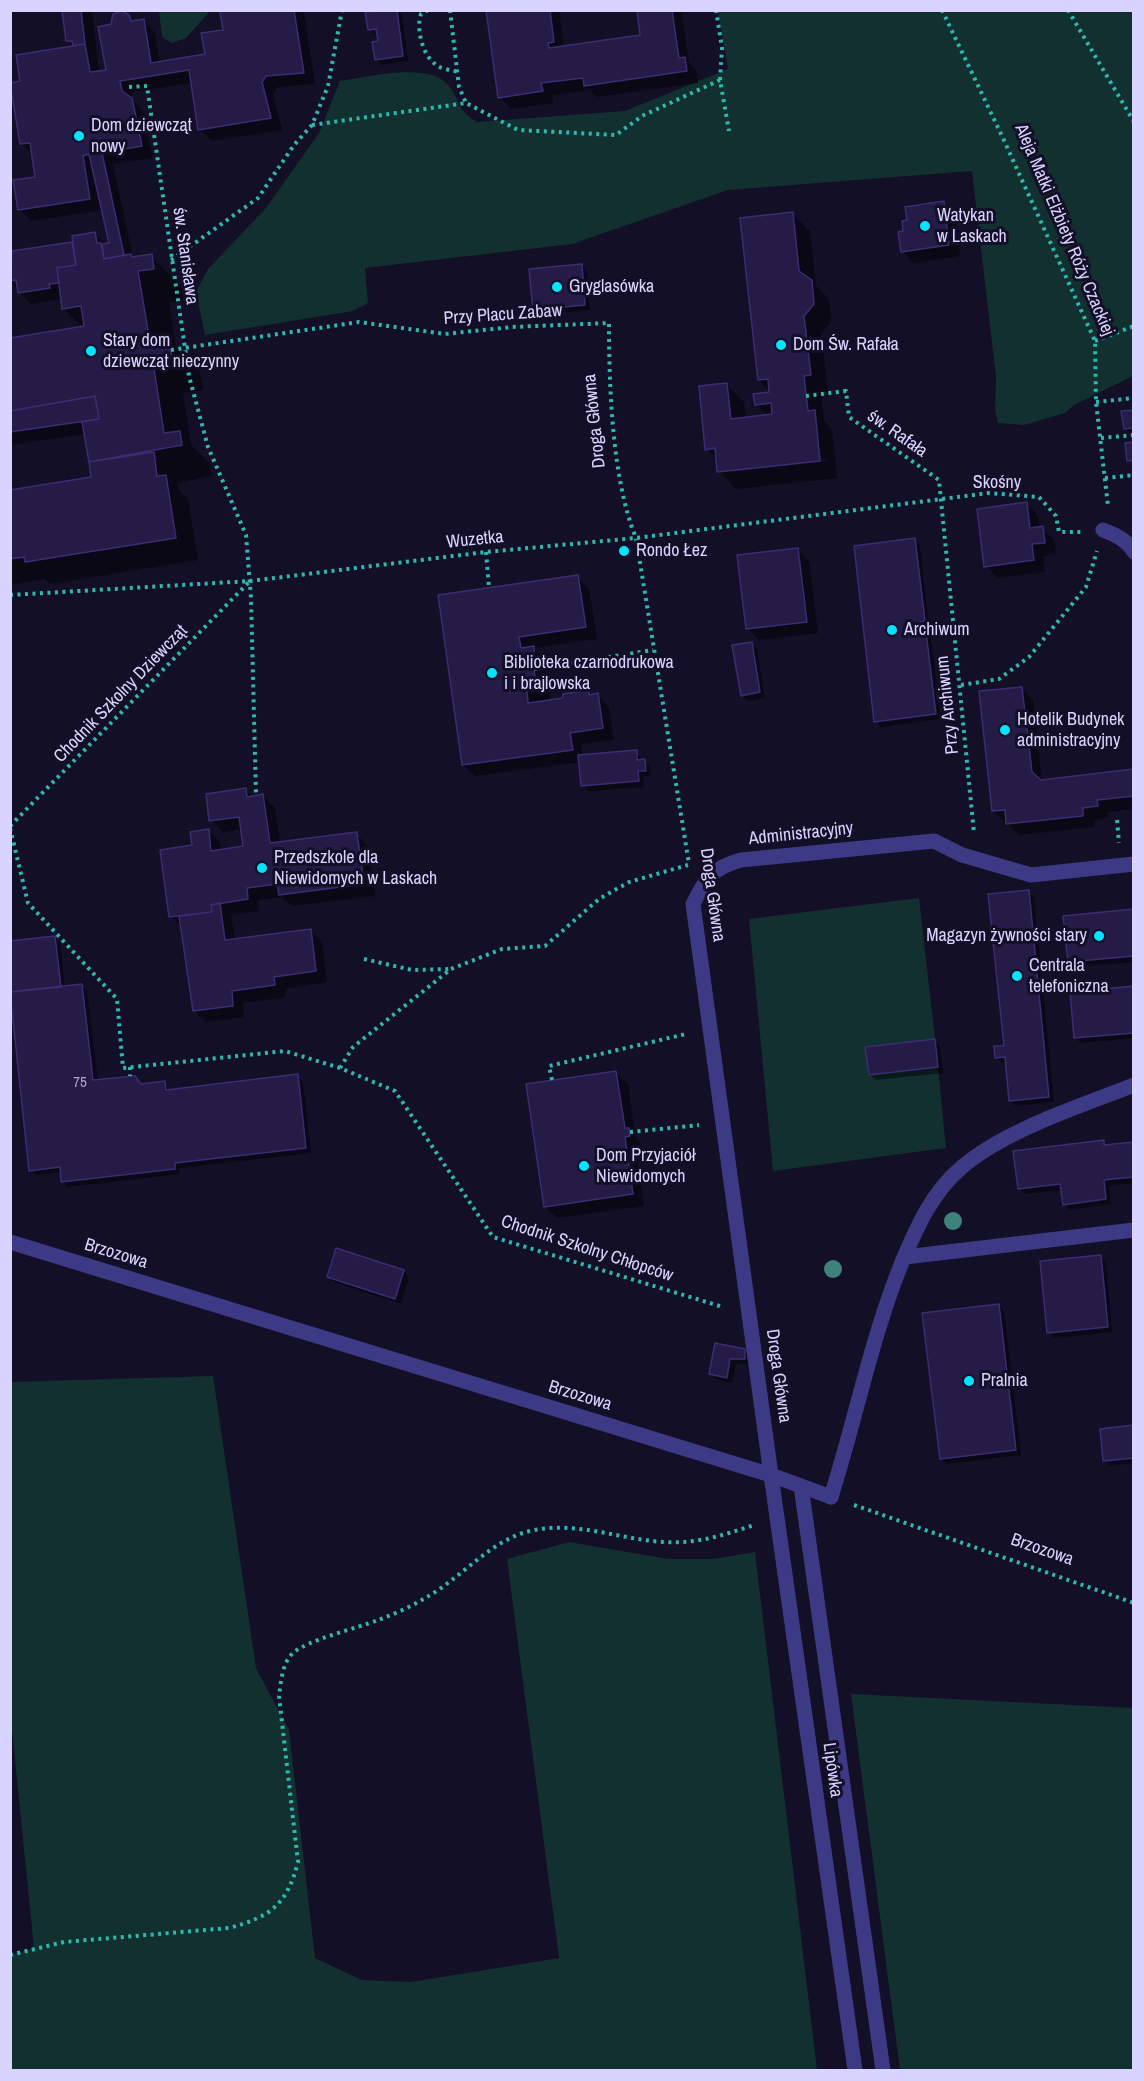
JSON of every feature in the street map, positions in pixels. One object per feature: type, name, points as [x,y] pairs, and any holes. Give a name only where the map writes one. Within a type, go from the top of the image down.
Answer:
[{"type":"street","points":[[1103,530],[1118,536],[1130,545],[1134,552]]},
{"type":"street","name":"Administracyjny","points":[[693,904],[705,879],[723,865],[741,860],[934,841],[962,855],[1031,875],[1134,864]]},
{"type":"street","name":"Droga Główna","points":[[693,904],[771,1474]]},
{"type":"street","points":[[831,1497],[883,1310],[918,1224],[934,1197],[961,1167],[991,1146],[1134,1085]]},
{"type":"street","points":[[905,1257],[1134,1230]]},
{"type":"street","name":"Brzozowa","points":[[10,1242],[771,1474],[831,1497]]},
{"type":"street","name":"Lipówka","points":[[771,1474],[855,2070]]},
{"type":"street","points":[[801,1486],[883,2070]]},
{"type":"path","points":[[171,260],[258,198],[294,145],[312,125],[328,86],[342,10]]},
{"type":"path","points":[[428,10],[421,14],[418,22],[427,52],[436,66],[458,72]]},
{"type":"path","points":[[450,10],[459,87],[466,103]]},
{"type":"path","points":[[716,10],[722,48],[720,80],[729,131]]},
{"type":"path","name":"Aleja Matki Elżbiety Róży Czackiej","points":[[942,10],[1095,341],[1096,402],[1105,478],[1134,475]]},
{"type":"path","points":[[1068,10],[1134,122]]},
{"type":"path","points":[[312,125],[466,103],[518,130],[616,135],[642,116],[720,80]]},
{"type":"path","name":"św. Stanisława","points":[[129,87],[147,86],[189,376],[208,447],[246,535],[250,581],[256,795]]},
{"type":"path","name":"Przy Placu Zabaw","points":[[171,350],[359,322],[445,334],[512,327],[609,323]]},
{"type":"path","name":"Droga Główna","points":[[609,323],[614,422],[625,512],[636,538],[689,865],[693,904]]},
{"type":"path","points":[[1095,341],[1134,326]]},
{"type":"path","name":"św. Rafała","points":[[806,396],[846,391],[849,417],[939,480],[941,500]]},
{"type":"path","points":[[1096,402],[1134,398]]},
{"type":"path","points":[[1101,438],[1134,435]]},
{"type":"path","name":"Skośny","points":[[941,500],[989,493],[1039,497],[1056,516],[1059,532],[1103,530]]},
{"type":"path","name":"Wuzetka","points":[[10,595],[250,581],[486,552],[636,538],[941,500]]},
{"type":"path","name":"Przy Archiwum","points":[[941,500],[974,835]]},
{"type":"path","points":[[961,685],[999,679],[1029,657],[1086,587],[1103,530]]},
{"type":"path","points":[[486,552],[489,588]]},
{"type":"path","name":"Chodnik Szkolny Dziewcząt","points":[[130,1067],[123,1068],[117,999],[28,903],[10,827],[250,581]]},
{"type":"path","points":[[921,627],[954,624]]},
{"type":"path","points":[[534,669],[653,650]]},
{"type":"path","points":[[340,1068],[353,1047],[451,969],[502,949],[545,946],[599,899],[629,882],[689,865]]},
{"type":"path","points":[[364,959],[412,970],[451,969]]},
{"type":"path","points":[[552,1080],[549,1066],[711,1030]]},
{"type":"path","name":"Chodnik Szkolny Chłopców","points":[[130,1067],[285,1051],[340,1068],[395,1091],[493,1237],[750,1315]]},
{"type":"path","points":[[130,1067],[130,1076]]},
{"type":"path","points":[[630,1132],[723,1121]]},
{"type":"path","name":"Brzozowa","points":[[831,1497],[1134,1603]]},
{"type":"path","points":[[10,1955],[64,1942],[229,1928],[255,1921],[278,1906],[292,1885],[298,1862],[279,1696],[282,1674],[293,1653],[326,1638],[380,1620],[428,1596],[500,1545],[530,1531],[587,1528],[664,1542],[689,1543],[717,1538],[777,1517]]},
{"type":"green space","points":[[159,10],[210,11],[186,38],[172,43],[162,37]]},
{"type":"green space","points":[[718,11],[1133,11],[1133,376],[1074,405],[1065,413],[1024,425],[998,423],[995,410],[996,377],[972,171],[728,190],[572,244],[365,268],[368,303],[353,311],[205,335],[196,292],[208,269],[266,208],[319,133],[340,81],[381,74],[413,72],[428,74],[440,78],[449,86],[461,108],[477,122],[625,111],[728,69]]},
{"type":"green space","points":[[919,898],[935,1039],[866,1047],[868,1075],[938,1067],[946,1148],[773,1171],[749,919]]},
{"type":"green space","points":[[213,1376],[256,1668],[289,1730],[315,1958],[362,1980],[411,1982],[559,1958],[507,1559],[569,1542],[668,1559],[713,1559],[755,1552],[817,2070],[11,2070],[11,1955],[34,1948],[10,1710],[11,1382]]},
{"type":"green space","points":[[851,1694],[1133,1708],[1133,2070],[900,2070]]},
{"type":"building","points":[[62,10],[81,10],[85,44],[73,46],[72,41],[66,41]]},
{"type":"building","name":"Dom dziewcząt nowy","points":[[294,10],[304,73],[266,76],[262,82],[271,118],[198,130],[189,70],[120,81],[122,91],[132,98],[142,146],[102,153],[124,255],[104,259],[102,244],[109,243],[89,154],[83,156],[90,199],[18,210],[13,180],[35,177],[30,143],[20,144],[10,83],[20,81],[16,55],[85,44],[90,72],[106,70],[98,27],[111,24],[113,14],[122,11],[129,15],[131,21],[144,19],[151,63],[205,54],[201,33],[223,30],[220,12]]},
{"type":"building","points":[[397,10],[403,56],[375,60],[372,42],[378,41],[376,29],[368,30],[365,12]]},
{"type":"building","points":[[486,10],[550,10],[554,42],[548,43],[549,48],[640,35],[637,10],[672,10],[679,58],[685,57],[687,71],[584,86],[583,78],[541,83],[543,91],[498,98]]},
{"type":"building","name":"Watykan w Laskach","points":[[944,201],[949,245],[901,252],[898,232],[903,231],[902,221],[907,220],[905,207]]},
{"type":"building","name":"Dom Św. Rafała","points":[[793,212],[799,271],[812,280],[814,304],[804,316],[811,375],[804,376],[808,411],[815,410],[820,461],[717,472],[715,448],[705,450],[699,386],[727,383],[731,419],[772,414],[771,403],[755,405],[753,394],[769,392],[768,379],[758,380],[740,218]]},
{"type":"building","name":"Stary dom dziewcząt nieczynny","points":[[95,232],[97,243],[101,243],[104,259],[131,254],[132,257],[152,254],[154,269],[138,271],[150,342],[169,339],[172,359],[153,362],[164,433],[180,431],[182,445],[89,462],[82,422],[99,419],[95,396],[10,411],[10,338],[84,326],[81,306],[62,309],[57,268],[76,265],[72,236]]},
{"type":"building","points":[[72,242],[76,265],[57,268],[59,283],[49,284],[50,288],[18,293],[16,280],[10,281],[12,251]]},
{"type":"building","name":"Gryglasówka","points":[[582,264],[585,305],[533,310],[529,269]]},
{"type":"building","points":[[95,396],[99,419],[10,432],[10,411]]},
{"type":"building","points":[[1134,410],[1134,431],[1133,428],[1124,429],[1121,411]]},
{"type":"building","points":[[1134,442],[1134,460],[1127,461],[1125,443]]},
{"type":"building","points":[[154,452],[157,476],[166,475],[176,538],[25,562],[24,557],[10,559],[10,490],[91,477],[89,462]]},
{"type":"building","points":[[1027,502],[1030,528],[1043,526],[1045,543],[1032,544],[1034,560],[984,567],[977,509]]},
{"type":"building","name":"Archiwum","points":[[915,538],[925,621],[920,622],[922,633],[926,632],[936,714],[874,722],[854,546]]},
{"type":"building","points":[[798,548],[807,622],[746,629],[737,555]]},
{"type":"building","name":"Biblioteka czarnodrukowa i i brajlowska","points":[[578,575],[586,627],[519,637],[521,648],[534,646],[535,677],[538,677],[540,690],[527,691],[528,703],[563,698],[563,694],[589,690],[589,695],[598,693],[603,728],[570,733],[573,750],[462,765],[438,595]]},
{"type":"building","points":[[752,642],[760,692],[741,696],[732,645]]},
{"type":"building","name":"Hotelik Budynek administracyjny","points":[[1022,687],[1032,772],[1041,780],[1134,769],[1134,796],[1097,800],[1098,806],[1083,808],[1083,816],[1006,824],[1005,810],[992,811],[979,691]]},
{"type":"building","points":[[637,750],[637,760],[645,759],[646,771],[638,771],[639,781],[581,786],[578,755]]},
{"type":"building","name":"Przedszkole dla Niewidomych w Laskach","points":[[246,788],[247,797],[263,794],[270,843],[357,832],[364,884],[279,895],[277,884],[247,888],[248,899],[211,905],[212,912],[169,917],[160,850],[192,845],[190,832],[209,829],[211,851],[243,846],[239,817],[209,821],[206,794]]},
{"type":"building","name":"Centrala telefoniczna","points":[[1029,890],[1049,1097],[1009,1101],[1005,1057],[995,1058],[994,1046],[1004,1046],[988,894]]},
{"type":"building","points":[[220,903],[225,940],[311,929],[316,971],[274,977],[275,985],[232,991],[233,1006],[193,1011],[179,916],[212,912],[211,905]]},
{"type":"building","name":"Magazyn żywności stary","points":[[1134,909],[1134,956],[1068,962],[1063,916]]},
{"type":"building","points":[[55,936],[61,987],[10,992],[10,941]]},
{"type":"building","points":[[82,984],[93,1080],[135,1076],[141,1084],[165,1081],[166,1090],[298,1074],[306,1148],[175,1163],[175,1169],[61,1182],[60,1167],[29,1171],[10,992]]},
{"type":"building","points":[[1134,986],[1134,1033],[1074,1038],[1070,992]]},
{"type":"building","points":[[935,1039],[938,1067],[869,1075],[865,1047]]},
{"type":"building","name":"Dom Przyjaciół Niewidomych","points":[[616,1071],[625,1128],[629,1128],[630,1136],[625,1137],[633,1194],[544,1207],[526,1084]]},
{"type":"building","points":[[1104,1140],[1104,1145],[1134,1142],[1134,1177],[1104,1180],[1106,1199],[1063,1205],[1060,1184],[1018,1189],[1013,1151]]},
{"type":"building","points":[[336,1248],[404,1270],[395,1299],[327,1277]]},
{"type":"building","points":[[1101,1255],[1108,1327],[1047,1333],[1040,1261]]},
{"type":"building","name":"Pralnia","points":[[999,1304],[1016,1450],[940,1459],[922,1313]]},
{"type":"building","points":[[715,1343],[745,1349],[745,1359],[730,1359],[727,1378],[709,1374]]},
{"type":"building","points":[[1134,1425],[1134,1458],[1103,1461],[1100,1429]]},
{"type":"place","name":"Dom dziewcząt nowy","points":[[79,136]]},
{"type":"place","name":"Watykan w Laskach","points":[[925,226]]},
{"type":"place","name":"Gryglasówka","points":[[557,287]]},
{"type":"place","name":"Dom Św. Rafała","points":[[781,345]]},
{"type":"place","name":"Stary dom dziewcząt nieczynny","points":[[91,351]]},
{"type":"place","name":"Rondo Łez","points":[[624,551]]},
{"type":"place","name":"Archiwum","points":[[892,630]]},
{"type":"place","name":"Biblioteka czarnodrukowa i i brajlowska","points":[[492,673]]},
{"type":"place","name":"Hotelik Budynek administracyjny","points":[[1005,730]]},
{"type":"place","name":"Przedszkole dla Niewidomych w Laskach","points":[[262,868]]},
{"type":"place","name":"Magazyn żywności stary","points":[[1099,936]]},
{"type":"place","name":"Centrala telefoniczna","points":[[1017,976]]},
{"type":"place","name":"Dom Przyjaciół Niewidomych","points":[[584,1166]]},
{"type":"place","name":"Pralnia","points":[[969,1381]]}]
